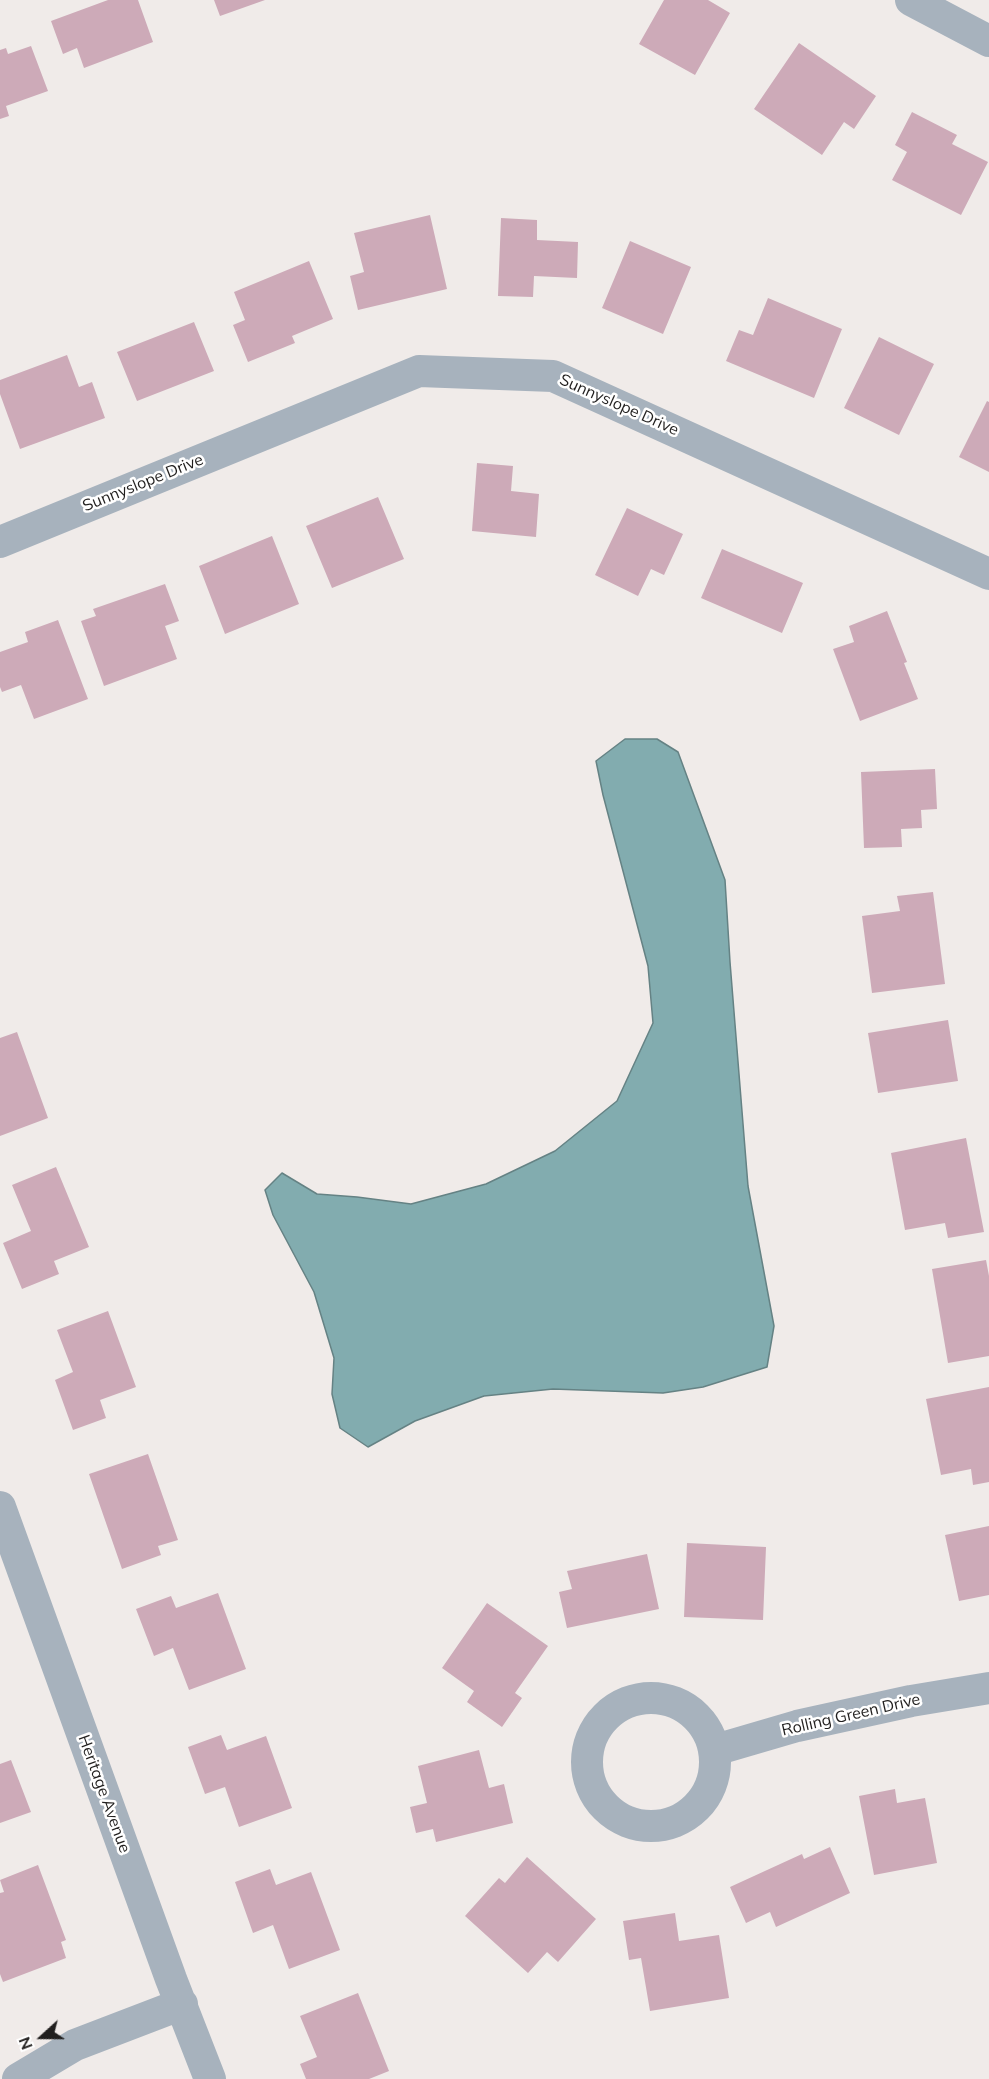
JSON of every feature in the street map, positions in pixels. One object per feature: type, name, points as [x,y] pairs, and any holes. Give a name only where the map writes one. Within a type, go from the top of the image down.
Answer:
[{"type":"street","points":[[911,0],[989,41]]},
{"type":"street","name":"Sunnyslope Drive","points":[[0,542],[419,371],[486,373],[553,376],[989,574]]},
{"type":"street","name":"Heritage Avenue","points":[[0,1508],[210,2079]]},
{"type":"street","name":"Rolling Green Drive","points":[[715,1750],[797,1726],[911,1701],[989,1688]]},
{"type":"street","points":[[658,1697],[678,1703],[695,1714],[708,1731],[715,1750],[715,1773],[707,1793],[694,1810],[675,1822],[654,1826],[632,1824],[613,1814],[597,1798],[589,1778],[587,1757],[591,1737],[603,1719],[618,1706],[637,1698],[658,1697]]},
{"type":"street","points":[[18,2079],[75,2045],[182,2004]]},
{"type":"water","points":[[625,739],[657,739],[678,752],[725,880],[748,1186],[774,1326],[767,1367],[703,1387],[663,1393],[553,1389],[484,1396],[415,1421],[368,1447],[340,1428],[332,1394],[334,1358],[314,1292],[273,1215],[265,1190],[282,1173],[317,1194],[411,1204],[486,1184],[555,1151],[617,1101],[653,1023],[648,966],[596,761]]},
{"type":"building","points":[[108,0],[138,0],[153,42],[84,68],[77,48],[63,54],[51,21]]},
{"type":"building","points":[[214,0],[265,0],[220,16]]},
{"type":"building","points":[[664,0],[708,0],[730,13],[695,75],[639,44]]},
{"type":"building","points":[[799,43],[876,96],[854,129],[844,122],[822,155],[754,109]]},
{"type":"building","points":[[31,46],[48,91],[6,106],[9,116],[0,119],[0,50],[6,48],[8,54]]},
{"type":"building","points":[[912,112],[957,135],[952,144],[988,162],[961,215],[892,180],[907,152],[895,145]]},
{"type":"building","points":[[430,215],[447,289],[358,310],[350,276],[364,272],[354,233]]},
{"type":"building","points":[[501,218],[537,220],[537,240],[578,242],[577,278],[534,276],[533,297],[498,296]]},
{"type":"building","points":[[630,241],[691,267],[663,334],[602,308]]},
{"type":"building","points":[[309,261],[333,319],[292,336],[295,343],[248,362],[233,325],[245,320],[234,292]]},
{"type":"building","points":[[768,298],[842,329],[814,398],[726,361],[739,330],[753,335]]},
{"type":"building","points":[[194,322],[214,371],[137,401],[117,352]]},
{"type":"building","points":[[879,337],[934,364],[899,435],[844,408]]},
{"type":"building","points":[[67,355],[79,387],[92,382],[105,418],[20,449],[0,394],[0,380]]},
{"type":"building","points":[[987,401],[989,402],[989,472],[959,457]]},
{"type":"building","points":[[477,463],[513,466],[511,491],[539,494],[536,537],[472,531]]},
{"type":"building","points":[[378,497],[404,559],[332,588],[306,526]]},
{"type":"building","points":[[627,508],[683,534],[664,575],[651,569],[638,596],[595,575]]},
{"type":"building","points":[[272,536],[299,604],[225,634],[199,566]]},
{"type":"building","points":[[722,549],[803,583],[782,633],[701,598]]},
{"type":"building","points":[[165,584],[179,621],[165,626],[177,659],[104,686],[81,621],[96,616],[93,609]]},
{"type":"building","points":[[887,611],[907,662],[904,663],[918,699],[860,721],[833,649],[854,642],[849,626]]},
{"type":"building","points":[[58,620],[88,699],[34,719],[21,685],[2,692],[0,652],[28,642],[25,632]]},
{"type":"building","points":[[935,769],[937,809],[921,810],[922,828],[901,829],[902,847],[864,848],[861,772]]},
{"type":"building","points":[[933,892],[945,984],[872,993],[862,916],[900,911],[897,896]]},
{"type":"building","points":[[948,1020],[958,1081],[878,1093],[868,1033]]},
{"type":"building","points":[[17,1032],[48,1118],[0,1136],[0,1038]]},
{"type":"building","points":[[966,1138],[984,1232],[948,1238],[945,1223],[905,1230],[891,1153]]},
{"type":"building","points":[[56,1167],[89,1247],[54,1261],[59,1274],[22,1289],[3,1243],[31,1231],[12,1185]]},
{"type":"building","points":[[986,1260],[989,1276],[989,1356],[948,1363],[932,1269]]},
{"type":"building","points":[[108,1311],[136,1387],[100,1400],[106,1418],[73,1430],[55,1380],[73,1372],[57,1330]]},
{"type":"building","points":[[989,1387],[989,1482],[973,1485],[971,1469],[941,1475],[926,1399]]},
{"type":"building","points":[[148,1454],[178,1540],[158,1546],[161,1555],[122,1569],[89,1474]]},
{"type":"building","points":[[989,1526],[989,1595],[959,1601],[945,1535]]},
{"type":"building","points":[[687,1543],[766,1547],[763,1620],[684,1617]]},
{"type":"building","points":[[647,1554],[659,1609],[567,1628],[559,1592],[572,1589],[567,1571]]},
{"type":"building","points":[[218,1593],[246,1669],[189,1690],[173,1648],[154,1656],[136,1609],[171,1596],[176,1608]]},
{"type":"building","points":[[487,1603],[548,1646],[515,1693],[522,1698],[502,1727],[467,1702],[474,1691],[442,1668]]},
{"type":"building","points":[[221,1735],[227,1750],[266,1736],[292,1808],[239,1827],[225,1787],[205,1794],[188,1747]]},
{"type":"building","points":[[479,1750],[489,1788],[504,1784],[513,1823],[436,1842],[433,1829],[416,1833],[410,1807],[427,1803],[418,1766]]},
{"type":"building","points":[[11,1760],[31,1812],[0,1823],[0,1764]]},
{"type":"building","points":[[895,1789],[897,1803],[925,1798],[937,1863],[874,1875],[859,1796]]},
{"type":"building","points":[[830,1847],[850,1893],[776,1927],[770,1912],[746,1923],[730,1887],[802,1854],[804,1859]]},
{"type":"building","points":[[527,1857],[596,1919],[558,1962],[547,1952],[528,1973],[465,1916],[499,1878],[505,1883]]},
{"type":"building","points":[[38,1865],[66,1940],[61,1942],[66,1958],[3,1982],[0,1974],[0,1893],[4,1892],[0,1880]]},
{"type":"building","points":[[270,1869],[276,1885],[311,1872],[340,1950],[289,1969],[273,1925],[253,1933],[235,1882]]},
{"type":"building","points":[[675,1913],[679,1941],[719,1935],[729,1998],[650,2011],[641,1958],[629,1960],[623,1921]]},
{"type":"building","points":[[358,1993],[389,2071],[369,2079],[306,2079],[300,2064],[317,2057],[300,2016]]}]
